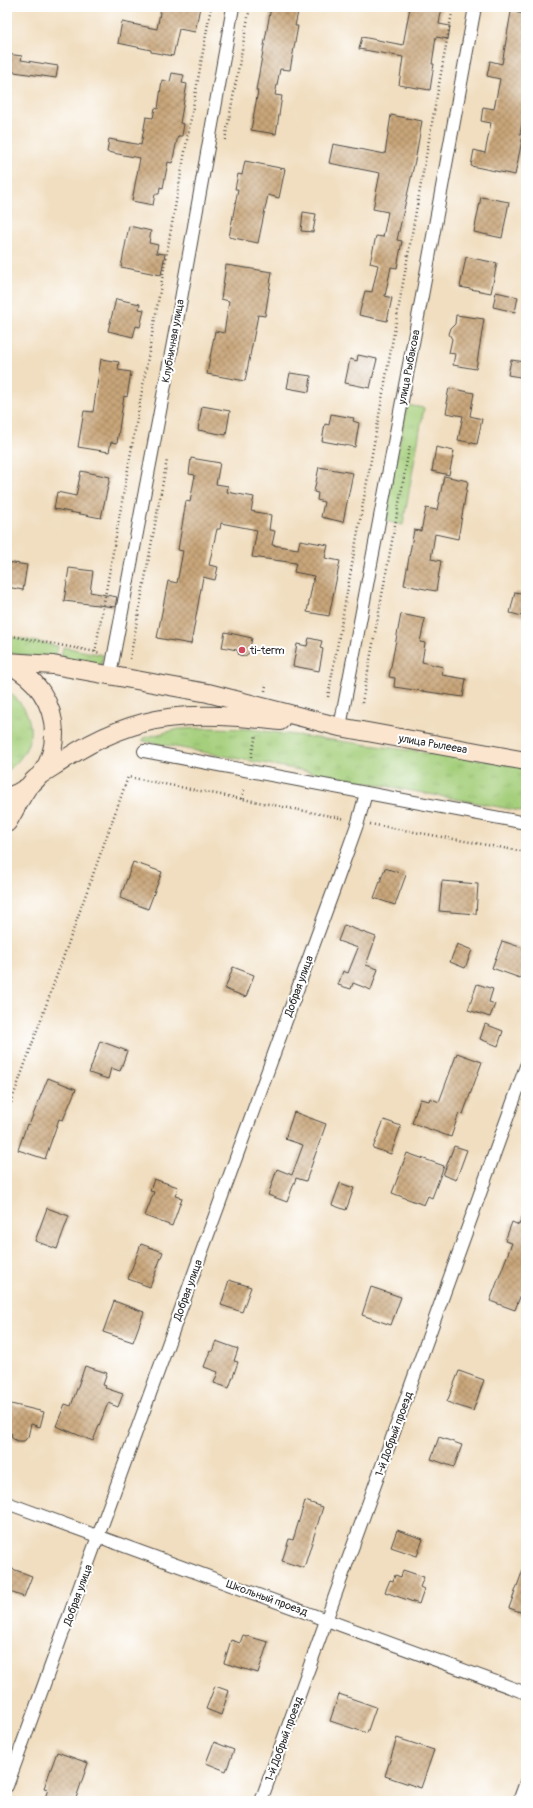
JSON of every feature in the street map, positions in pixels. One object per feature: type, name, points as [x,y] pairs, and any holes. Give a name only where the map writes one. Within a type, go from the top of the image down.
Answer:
[{"type":"street","name":"Клубничная улица","points":[[110,675],[176,327],[233,7]]},
{"type":"street","name":"улица Рыбакова","points":[[340,728],[475,7]]},
{"type":"street","name":"улица Рылеева","points":[[7,663],[53,665],[208,693],[340,728]]},
{"type":"street","points":[[7,663],[18,669],[35,682],[47,699],[54,719],[54,740],[52,750],[43,770],[32,782],[7,823]]},
{"type":"street","name":"улица Рылеева","points":[[7,797],[20,791],[81,749],[110,734],[149,721],[195,715],[228,715],[340,728],[526,762]]},
{"type":"street","points":[[144,751],[526,823]]},
{"type":"street","name":"Добрая улица","points":[[7,1786],[99,1537],[358,822],[366,793]]},
{"type":"street","name":"1-й Добрый проезд","points":[[261,1801],[526,1066]]},
{"type":"street","name":"Школьный проезд","points":[[7,1503],[526,1692]]},
{"type":"street","points":[[519,1801],[526,1782]]},
{"type":"path","points":[[95,652],[211,7]]},
{"type":"path","points":[[328,697],[453,7]]},
{"type":"path","points":[[362,703],[410,444]]},
{"type":"path","points":[[7,635],[114,656]]},
{"type":"path","points":[[250,760],[257,730]]},
{"type":"path","points":[[7,1114],[128,777],[358,822],[526,852]]},
{"type":"path","points":[[242,799],[244,790]]},
{"type":"green space","points":[[407,405],[424,408],[403,525],[384,521]]},
{"type":"green space","points":[[7,636],[58,646],[55,661],[7,652]]},
{"type":"green space","points":[[63,647],[103,655],[100,670],[60,662]]},
{"type":"green space","points":[[7,691],[25,710],[29,720],[30,731],[29,742],[24,752],[17,762],[7,771]]},
{"type":"green space","points":[[179,729],[250,729],[526,766],[526,812],[143,741],[143,738]]},
{"type":"building","points":[[161,7],[200,7],[195,32],[179,29],[173,56],[118,43],[122,22],[157,29]]},
{"type":"building","points":[[271,7],[299,7],[295,26],[298,26],[290,70],[280,69],[275,95],[282,96],[276,134],[251,130],[258,91],[256,90]]},
{"type":"building","points":[[410,7],[442,7],[439,24],[450,26],[448,39],[436,37],[430,90],[399,85],[403,57],[359,49],[362,37],[403,45]]},
{"type":"building","points":[[511,12],[526,14],[526,103],[520,134],[523,135],[515,175],[471,166],[474,150],[485,153],[491,123],[481,121],[483,107],[494,109],[500,79],[487,76],[490,61],[502,64]]},
{"type":"building","points":[[7,54],[22,56],[21,60],[58,66],[56,78],[7,71]]},
{"type":"building","points":[[172,73],[184,75],[182,83],[187,84],[180,123],[184,124],[182,136],[178,136],[172,163],[168,162],[163,188],[160,187],[159,194],[155,194],[153,205],[132,201],[140,158],[107,152],[109,139],[141,145],[146,117],[153,118],[155,108],[158,109],[162,80],[170,82]]},
{"type":"building","points":[[391,115],[422,121],[416,156],[397,240],[402,241],[397,268],[391,267],[385,296],[392,298],[387,321],[359,315],[365,291],[372,292],[378,265],[370,263],[376,236],[383,237],[388,212],[373,209],[380,173],[329,163],[333,144],[385,154]]},
{"type":"building","points":[[245,161],[285,169],[279,198],[268,195],[258,243],[229,237],[238,189],[235,189],[238,174],[242,175]]},
{"type":"building","points":[[481,197],[509,202],[502,238],[474,232]]},
{"type":"building","points":[[303,212],[316,214],[313,232],[301,231]]},
{"type":"building","points":[[129,226],[151,231],[149,243],[158,245],[156,253],[165,254],[161,275],[121,267]]},
{"type":"building","points":[[466,257],[497,263],[491,293],[460,287]]},
{"type":"building","points":[[226,265],[272,272],[265,316],[258,315],[245,381],[207,374],[215,331],[224,333],[229,301],[221,299]]},
{"type":"building","points":[[496,292],[518,297],[515,312],[493,307]]},
{"type":"building","points":[[116,299],[140,304],[139,309],[144,310],[140,327],[136,326],[133,337],[108,331]]},
{"type":"building","points":[[456,315],[484,319],[476,369],[453,365],[455,354],[449,353],[452,339],[449,334],[451,328],[455,324]]},
{"type":"building","points":[[358,355],[377,359],[370,388],[345,383],[350,359],[357,361]]},
{"type":"building","points":[[101,359],[119,362],[118,370],[131,372],[127,397],[124,396],[117,443],[111,442],[109,452],[78,447],[84,411],[93,412]]},
{"type":"building","points":[[511,360],[526,362],[526,378],[508,375]]},
{"type":"building","points":[[290,373],[311,376],[309,392],[287,388]]},
{"type":"building","points":[[449,388],[474,393],[470,416],[482,419],[477,444],[458,440],[463,416],[446,413]]},
{"type":"building","points":[[202,406],[230,411],[226,435],[198,430]]},
{"type":"building","points":[[331,414],[354,418],[353,421],[359,423],[355,447],[322,441],[325,424],[329,425]]},
{"type":"building","points":[[436,447],[454,451],[449,475],[432,471]]},
{"type":"building","points":[[191,458],[220,463],[216,484],[228,486],[227,492],[254,497],[251,511],[271,515],[269,530],[275,531],[272,545],[298,549],[300,540],[328,545],[325,558],[340,561],[329,616],[307,612],[314,576],[294,572],[296,563],[252,557],[257,530],[221,523],[220,529],[217,529],[209,565],[218,567],[215,580],[203,577],[191,644],[157,638],[168,581],[177,583],[183,551],[178,550],[186,501],[190,502],[195,475],[189,474]]},
{"type":"building","points":[[319,467],[353,473],[343,522],[321,517],[324,502],[317,500],[318,493],[314,492]]},
{"type":"building","points":[[81,471],[110,477],[101,518],[54,509],[57,492],[76,496]]},
{"type":"building","points":[[444,476],[468,481],[458,539],[435,534],[431,559],[441,561],[436,591],[404,585],[414,530],[421,531],[426,508],[437,510]]},
{"type":"building","points":[[7,562],[27,565],[23,590],[7,587]]},
{"type":"building","points":[[69,568],[93,571],[90,592],[117,597],[115,607],[64,601]]},
{"type":"building","points":[[515,592],[526,594],[526,617],[510,613]]},
{"type":"building","points":[[401,614],[425,619],[420,642],[425,643],[422,662],[443,667],[442,675],[466,679],[463,697],[394,687],[395,678],[389,677]]},
{"type":"building","points":[[225,632],[252,638],[249,653],[245,656],[239,655],[237,650],[222,647]]},
{"type":"building","points":[[309,638],[322,641],[320,648],[323,649],[319,671],[293,666],[297,644],[307,646]]},
{"type":"building","points":[[133,862],[162,872],[148,909],[120,898]]},
{"type":"building","points":[[385,868],[406,875],[395,905],[374,898]]},
{"type":"building","points":[[442,881],[478,884],[476,914],[439,911]]},
{"type":"building","points":[[344,925],[376,937],[366,965],[378,969],[371,990],[353,983],[351,989],[338,985],[343,971],[348,973],[358,948],[338,941]]},
{"type":"building","points":[[502,941],[526,949],[526,963],[520,978],[492,968]]},
{"type":"building","points":[[457,944],[472,950],[465,968],[450,962]]},
{"type":"building","points":[[233,967],[254,975],[246,997],[225,989]]},
{"type":"building","points":[[477,984],[493,989],[489,1002],[495,1004],[490,1017],[468,1010]]},
{"type":"building","points":[[485,1024],[503,1031],[498,1046],[480,1039]]},
{"type":"building","points":[[100,1041],[127,1051],[120,1071],[111,1068],[108,1079],[89,1073]]},
{"type":"building","points":[[457,1053],[482,1062],[463,1114],[459,1113],[451,1137],[412,1123],[420,1099],[429,1101],[430,1098],[439,1102]]},
{"type":"building","points":[[48,1078],[76,1089],[63,1120],[59,1119],[45,1159],[18,1150],[27,1124],[29,1125]]},
{"type":"building","points":[[294,1112],[326,1124],[306,1181],[296,1178],[287,1202],[268,1195],[277,1169],[292,1175],[303,1145],[285,1139]]},
{"type":"building","points":[[384,1120],[401,1126],[391,1154],[373,1148]]},
{"type":"building","points":[[454,1146],[467,1150],[456,1180],[443,1175]]},
{"type":"building","points":[[407,1153],[444,1166],[432,1198],[428,1196],[424,1205],[392,1193]]},
{"type":"building","points":[[154,1179],[178,1187],[175,1196],[182,1198],[172,1226],[145,1216],[154,1192],[150,1191]]},
{"type":"building","points":[[340,1183],[354,1188],[346,1210],[332,1205]]},
{"type":"building","points":[[47,1208],[69,1216],[57,1249],[35,1241]]},
{"type":"building","points":[[525,1210],[526,1281],[515,1310],[490,1301],[512,1243],[505,1241],[512,1222],[519,1225]]},
{"type":"building","points":[[141,1244],[163,1252],[150,1287],[128,1279]]},
{"type":"building","points":[[229,1280],[251,1287],[242,1312],[221,1305]]},
{"type":"building","points":[[371,1287],[401,1297],[391,1325],[362,1315]]},
{"type":"building","points":[[114,1301],[144,1312],[133,1342],[103,1332]]},
{"type":"building","points":[[216,1341],[238,1349],[234,1361],[238,1362],[229,1388],[214,1383],[218,1372],[204,1367],[210,1351],[212,1352]]},
{"type":"building","points":[[85,1366],[107,1373],[103,1385],[106,1386],[105,1388],[123,1394],[118,1407],[108,1403],[93,1441],[56,1426],[65,1404],[71,1406]]},
{"type":"building","points":[[459,1371],[484,1380],[473,1411],[447,1402]]},
{"type":"building","points":[[7,1403],[44,1412],[40,1427],[31,1424],[28,1437],[24,1441],[17,1441],[12,1438],[11,1433],[7,1432]]},
{"type":"building","points":[[439,1437],[462,1445],[454,1467],[431,1459]]},
{"type":"building","points":[[305,1501],[323,1507],[304,1568],[282,1561],[289,1539],[293,1540]]},
{"type":"building","points":[[397,1530],[423,1539],[417,1556],[391,1547]]},
{"type":"building","points":[[7,1567],[32,1576],[24,1597],[7,1591]]},
{"type":"building","points":[[524,1567],[526,1567],[526,1614],[509,1608]]},
{"type":"building","points":[[403,1570],[424,1577],[420,1587],[424,1589],[419,1604],[385,1592],[390,1580],[393,1581],[395,1575],[401,1577]]},
{"type":"building","points":[[243,1635],[268,1642],[258,1673],[224,1663],[231,1640],[240,1643]]},
{"type":"building","points":[[215,1686],[229,1691],[221,1715],[206,1709]]},
{"type":"building","points":[[339,1694],[376,1707],[367,1733],[330,1721]]},
{"type":"building","points":[[397,1738],[434,1750],[421,1788],[385,1776]]},
{"type":"building","points":[[214,1742],[234,1750],[226,1771],[206,1763]]},
{"type":"building","points":[[57,1752],[88,1763],[75,1801],[44,1801],[48,1789],[44,1788]]},
{"type":"place","name":"ti-term","points":[[242,650]]}]
